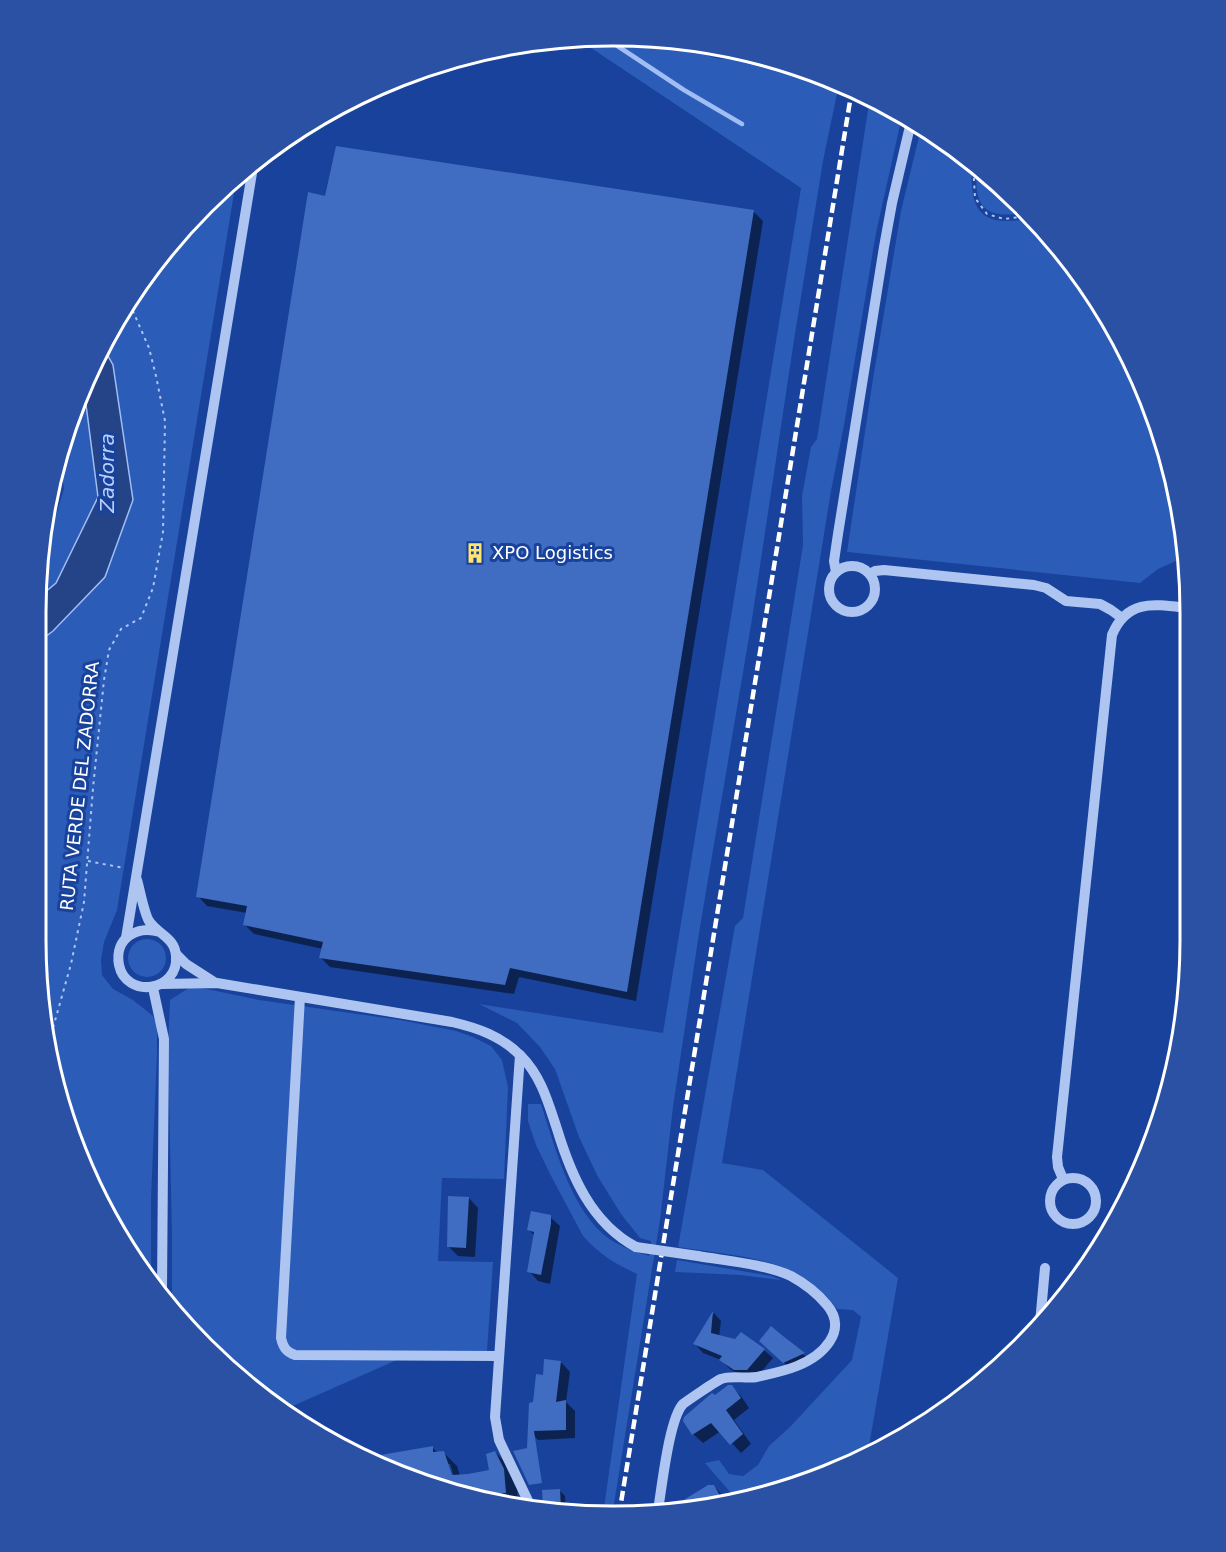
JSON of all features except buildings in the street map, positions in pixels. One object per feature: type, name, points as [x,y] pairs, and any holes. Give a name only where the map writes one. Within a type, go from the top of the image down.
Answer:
[{"type":"street","points":[[836,572],[834,561],[882,259],[909,130]]},
{"type":"street","points":[[126,938],[133,873],[251,177]]},
{"type":"street","points":[[854,565],[870,574],[875,583],[875,592],[872,601],[865,608],[856,612],[837,607],[831,599],[829,590],[836,572],[854,565]]},
{"type":"street","points":[[870,574],[884,570],[1034,585],[1046,588],[1066,601],[1100,604],[1122,618]]},
{"type":"street","points":[[1063,1179],[1057,1157],[1112,635],[1122,618],[1133,609],[1154,604],[1180,608]]},
{"type":"street","points":[[133,873],[148,920],[168,937],[176,954],[174,971],[158,986]]},
{"type":"street","points":[[160,932],[142,929],[126,938],[120,947],[119,968],[132,984],[142,988],[217,983],[452,1022],[491,1034],[520,1055],[537,1078],[546,1094],[567,1160],[582,1192],[594,1211],[622,1240],[636,1247],[754,1266],[792,1277],[822,1299],[831,1310],[836,1322],[835,1333],[829,1344],[818,1354],[798,1366],[755,1378],[722,1379],[683,1404],[672,1428],[659,1503]]},
{"type":"street","points":[[176,954],[200,974],[217,983]]},
{"type":"street","points":[[158,986],[164,1039],[162,1281]]},
{"type":"street","points":[[300,997],[281,1338],[283,1347],[287,1352],[295,1355],[499,1356]]},
{"type":"street","points":[[520,1055],[495,1417],[499,1440],[528,1499]]},
{"type":"street","points":[[1077,1177],[1089,1183],[1096,1194],[1096,1208],[1088,1219],[1076,1225],[1062,1223],[1052,1214],[1049,1201],[1053,1188],[1063,1179],[1077,1177]]},
{"type":"street","points":[[1041,1310],[1045,1268]]},
{"type":"path","points":[[974,177],[975,198],[987,214],[1004,219],[1019,217]]},
{"type":"path","name":"RUTA VERDE DEL ZADORRA","points":[[53,1028],[71,964],[84,902],[93,788],[109,650],[121,629],[141,618],[153,588],[164,532],[165,421],[149,348],[133,312]]},
{"type":"path","points":[[88,861],[133,873]]},
{"type":"shaded area","points":[[590,47],[650,48],[728,58],[795,77],[837,93],[823,161],[752,619],[699,933],[673,1107],[660,1220],[614,1506],[604,1506],[637,1274],[608,1258],[583,1236],[536,1145],[528,1121],[528,1104],[541,1104],[564,1174],[591,1221],[613,1241],[649,1256],[651,1241],[640,1238],[621,1214],[598,1177],[579,1137],[555,1069],[540,1047],[517,1023],[479,1004],[663,1033],[801,188]]},
{"type":"shaded area","points":[[868,107],[900,125],[876,233],[831,491],[722,1163],[763,1170],[898,1278],[869,1444],[795,1475],[731,1493],[705,1463],[719,1460],[729,1474],[743,1476],[758,1465],[769,1446],[790,1427],[852,1360],[861,1317],[853,1310],[837,1309],[812,1283],[781,1267],[738,1256],[678,1247],[735,926],[743,918],[803,545],[802,496],[811,447],[817,439]]},
{"type":"shaded area","points":[[919,136],[972,175],[975,203],[986,216],[996,220],[1021,219],[1062,268],[1104,330],[1136,396],[1160,466],[1169,502],[1177,561],[1158,569],[1140,583],[847,552],[901,211]]},
{"type":"shaded area","points":[[976,178],[1016,214],[1000,214],[985,208],[977,192]]},
{"type":"shaded area","points":[[234,191],[117,910],[104,942],[101,960],[102,975],[113,989],[133,1000],[153,1016],[157,1026],[151,1266],[122,1222],[105,1190],[77,1121],[57,1050],[51,1013],[46,939],[46,636],[105,577],[113,365],[108,356],[142,298],[187,239]]},
{"type":"shaded area","points":[[86,406],[98,497],[56,583],[47,590],[53,524],[64,489],[63,479],[66,466]]},
{"type":"shaded area","points":[[147,939],[154,940],[160,945],[165,951],[165,965],[160,971],[154,976],[147,977],[140,976],[134,971],[129,965],[128,958],[129,951],[134,945],[140,940]]},
{"type":"shaded area","points":[[192,986],[259,1000],[400,1020],[456,1031],[491,1046],[502,1060],[508,1087],[504,1179],[442,1178],[438,1261],[493,1262],[487,1352],[399,1359],[293,1406],[239,1365],[187,1313],[172,1294],[168,1047],[170,1000]]},
{"type":"shaded area","points":[[677,1260],[771,1276],[781,1280],[741,1275],[675,1272]]},
{"type":"water","name":"Zadorra","points":[[108,356],[113,365],[133,500],[105,577],[46,636],[47,590],[56,583],[98,497],[86,406]]},
{"type":"waterway","points":[[618,46],[684,90],[742,124]]},
{"type":"railway","points":[[621,1506],[850,99]]},
{"type":"place","name":"XPO Logistics","points":[[475,553]]}]
